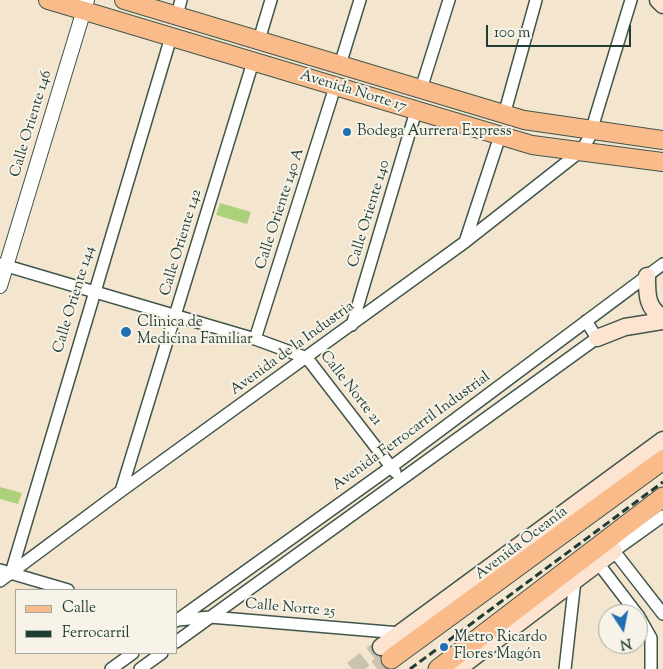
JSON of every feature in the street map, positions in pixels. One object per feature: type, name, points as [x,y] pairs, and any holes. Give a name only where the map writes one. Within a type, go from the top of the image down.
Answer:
[{"type":"highway","name":"Avenida Oceanía","points":[[386,653],[474,598],[663,460]]},
{"type":"highway","points":[[614,551],[614,542],[663,498]]},
{"type":"highway","points":[[438,669],[663,498]]},
{"type":"highway","points":[[433,610],[474,598]]},
{"type":"main road","name":"Avenida Norte 17","points":[[48,0],[85,5],[171,37],[416,112],[532,145],[663,162]]},
{"type":"main road","name":"Avenida Norte 17","points":[[124,0],[179,8],[259,40],[504,115],[546,125],[663,140]]},
{"type":"main road","points":[[658,0],[663,5]]},
{"type":"main road","points":[[647,276],[650,305],[657,314],[663,317]]},
{"type":"main road","points":[[597,338],[624,327],[663,322]]},
{"type":"main road","name":"Avenida Oceanía","points":[[386,653],[400,634],[663,440]]},
{"type":"main road","points":[[458,669],[478,661],[575,580],[614,551]]},
{"type":"street","points":[[259,40],[271,0]]},
{"type":"street","points":[[340,65],[360,0]]},
{"type":"street","points":[[421,89],[449,0]]},
{"type":"street","points":[[504,115],[536,0]]},
{"type":"street","name":"Avenida de la Industria","points":[[0,581],[5,571],[307,358],[465,242],[582,151],[586,147],[592,130],[631,0]]},
{"type":"street","name":"Calle Oriente 146","points":[[0,286],[3,265],[85,5]]},
{"type":"street","name":"Calle Oriente 144","points":[[5,571],[171,37]]},
{"type":"street","name":"Calle Oriente 142","points":[[121,491],[253,62]]},
{"type":"street","name":"Calle Oriente 140 A","points":[[255,339],[335,87]]},
{"type":"street","name":"Calle Oriente 140","points":[[352,325],[416,112]]},
{"type":"street","points":[[465,242],[500,136]]},
{"type":"street","name":"Avenida Ferrocarril Industrial","points":[[178,619],[392,467],[663,264]]},
{"type":"street","name":"Calle Norte 21","points":[[3,265],[255,339],[307,358],[401,480]]},
{"type":"street","points":[[178,641],[597,338],[586,321]]},
{"type":"street","points":[[663,516],[614,551],[663,614]]},
{"type":"street","points":[[598,563],[630,604]]},
{"type":"street","points":[[5,571],[65,589]]},
{"type":"street","points":[[565,669],[575,580]]},
{"type":"street","name":"Calle Norte 25","points":[[178,620],[210,617],[400,634]]},
{"type":"street","points":[[648,632],[651,638],[651,669]]},
{"type":"street","points":[[111,669],[132,654]]},
{"type":"street","points":[[140,669],[161,654]]},
{"type":"green space","points":[[220,203],[251,212],[247,224],[216,215]]},
{"type":"green space","points":[[0,487],[22,493],[18,504],[0,499]]},
{"type":"tunnel","points":[[352,669],[381,647]]},
{"type":"tunnel","points":[[377,669],[391,659]]},
{"type":"railway","points":[[410,669],[663,482]]},
{"type":"place","name":"Bodega Aurrera Express","points":[[347,132]]},
{"type":"place","name":"Clinica de Medicina Familiar","points":[[126,332]]},
{"type":"place","name":"Metro Ricardo Flores Magón","points":[[444,647]]}]
